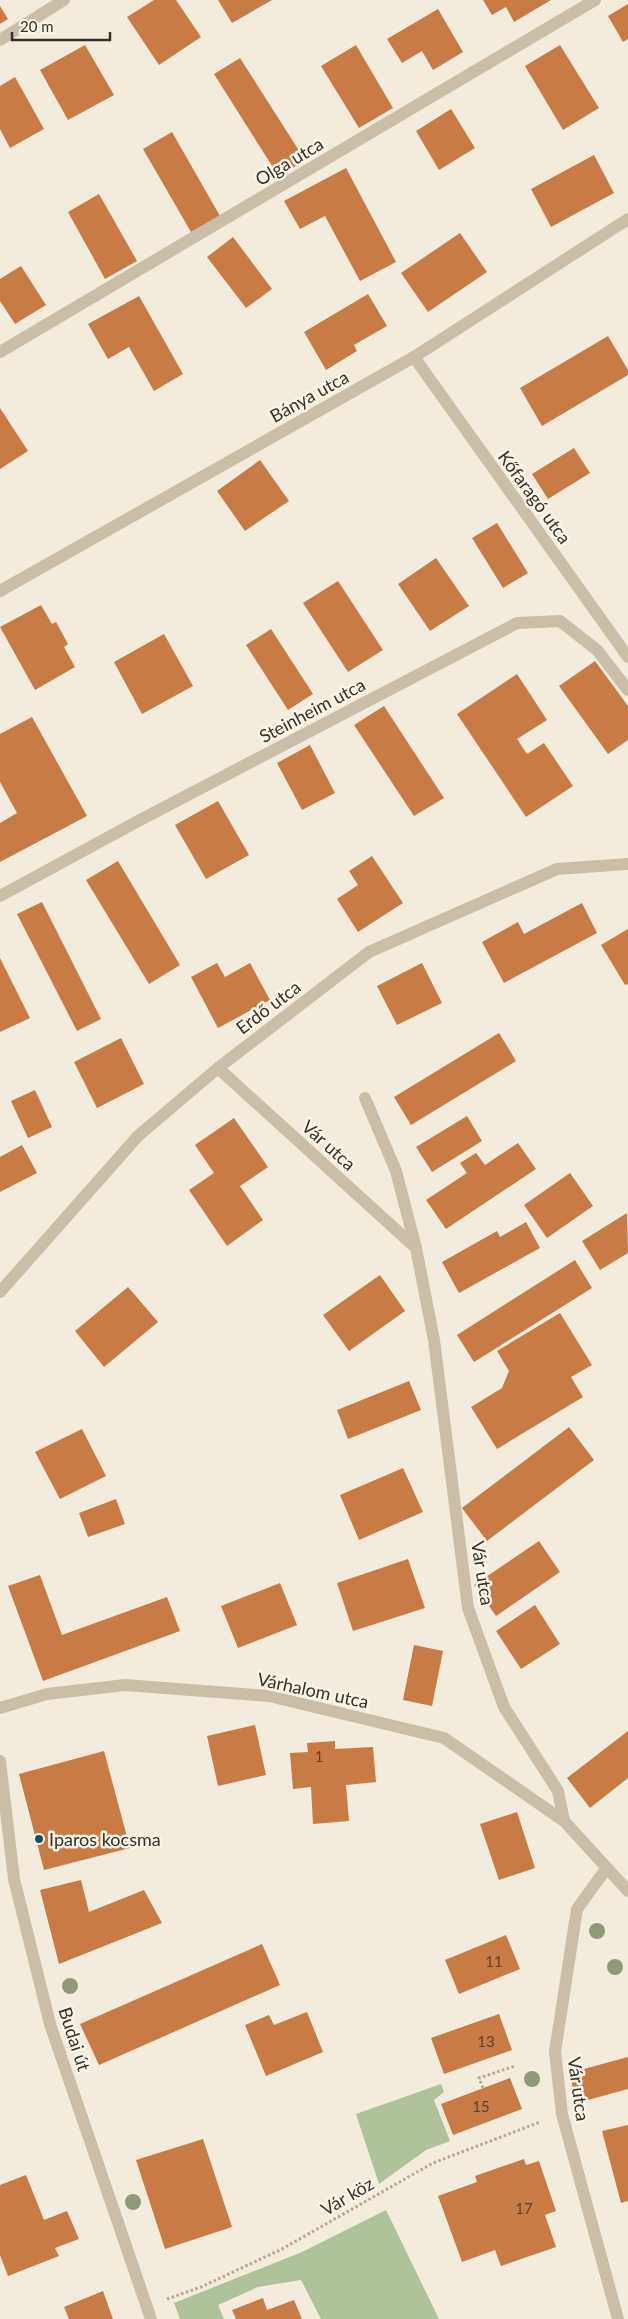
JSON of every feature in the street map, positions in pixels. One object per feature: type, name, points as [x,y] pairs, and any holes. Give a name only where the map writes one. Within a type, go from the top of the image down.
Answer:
[{"type":"street","points":[[0,40],[64,0]]},
{"type":"street","name":"Olga utca","points":[[0,352],[595,0]]},
{"type":"street","name":"Bánya utca","points":[[0,591],[414,357],[628,219]]},
{"type":"street","name":"Kőfaragó utca","points":[[414,357],[628,657]]},
{"type":"street","name":"Steinheim utca","points":[[0,896],[140,820],[517,624],[560,620],[597,650],[628,690]]},
{"type":"street","name":"Erdő utca","points":[[0,1292],[138,1136],[218,1068],[369,952],[557,868],[628,864]]},
{"type":"street","name":"Vár utca","points":[[218,1068],[416,1248]]},
{"type":"street","name":"Vár utca","points":[[365,1098],[396,1171],[416,1248],[434,1340],[468,1608],[504,1707],[558,1791],[564,1821],[628,1891]]},
{"type":"street","name":"Várhalom utca","points":[[0,1708],[47,1694],[125,1685],[269,1696],[444,1738],[564,1821]]},
{"type":"street","name":"Budai út","points":[[0,1761],[14,1879],[50,2024],[151,2319]]},
{"type":"street","name":"Vár utca","points":[[606,1869],[577,1910],[555,2052],[562,2114],[618,2319]]},
{"type":"path","points":[[483,2088],[479,2078],[515,2066]]},
{"type":"path","name":"Vár köz","points":[[147,2306],[201,2287],[282,2249],[433,2163],[562,2114]]},
{"type":"green space","points":[[441,2084],[444,2092],[434,2100],[450,2141],[426,2150],[379,2184],[356,2114]]},
{"type":"green space","points":[[386,2210],[439,2319],[321,2319],[301,2280],[258,2287],[218,2305],[224,2319],[180,2319],[174,2303],[302,2252]]},
{"type":"building","points":[[154,0],[176,0],[201,37],[159,65],[127,17]]},
{"type":"building","points":[[218,0],[272,0],[232,23]]},
{"type":"building","points":[[483,0],[551,0],[514,22],[506,7],[492,15]]},
{"type":"building","points":[[628,4],[628,39],[623,42],[608,16]]},
{"type":"building","points":[[0,6],[8,19],[0,24]]},
{"type":"building","points":[[438,9],[463,52],[433,70],[422,51],[402,63],[387,39]]},
{"type":"building","points":[[85,45],[114,95],[68,120],[40,70]]},
{"type":"building","points":[[356,45],[393,108],[359,128],[321,66]]},
{"type":"building","points":[[560,45],[599,108],[563,130],[525,66]]},
{"type":"building","points":[[240,58],[305,160],[279,177],[214,74]]},
{"type":"building","points":[[15,77],[44,129],[10,148],[0,129],[0,86]]},
{"type":"building","points":[[451,109],[475,148],[439,170],[416,131]]},
{"type":"building","points":[[172,132],[220,216],[191,232],[143,149]]},
{"type":"building","points":[[594,155],[614,193],[551,227],[531,189]]},
{"type":"building","points":[[346,168],[396,262],[360,281],[325,216],[300,229],[284,201]]},
{"type":"building","points":[[99,194],[137,261],[105,279],[68,212]]},
{"type":"building","points":[[460,233],[487,272],[428,312],[401,273]]},
{"type":"building","points":[[233,237],[272,289],[246,308],[207,257]]},
{"type":"building","points":[[21,266],[46,305],[15,324],[0,301],[0,279]]},
{"type":"building","points":[[368,294],[387,326],[354,345],[357,351],[326,370],[304,332]]},
{"type":"building","points":[[139,296],[183,374],[154,391],[129,347],[108,359],[88,324]]},
{"type":"building","points":[[608,336],[628,370],[628,375],[542,426],[520,388]]},
{"type":"building","points":[[0,408],[28,451],[0,469]]},
{"type":"building","points":[[574,448],[590,473],[548,499],[532,474]]},
{"type":"building","points":[[260,460],[289,501],[245,531],[217,491]]},
{"type":"building","points":[[497,523],[528,573],[503,588],[472,538]]},
{"type":"building","points":[[436,558],[469,606],[430,631],[398,584]]},
{"type":"building","points":[[338,581],[383,650],[348,672],[303,603]]},
{"type":"building","points":[[41,605],[52,624],[56,622],[68,644],[64,647],[75,667],[35,690],[0,627]]},
{"type":"building","points":[[271,629],[313,694],[288,710],[246,645]]},
{"type":"building","points":[[164,634],[193,686],[142,714],[114,662]]},
{"type":"building","points":[[595,661],[628,706],[628,740],[608,754],[559,686]]},
{"type":"building","points":[[517,674],[547,720],[517,739],[527,754],[544,743],[573,786],[526,817],[457,714]]},
{"type":"building","points":[[384,706],[444,798],[414,816],[354,725]]},
{"type":"building","points":[[32,717],[87,816],[0,862],[0,823],[17,813],[0,782],[0,734]]},
{"type":"building","points":[[310,745],[335,793],[302,810],[277,763]]},
{"type":"building","points":[[218,801],[249,855],[206,879],[175,825]]},
{"type":"building","points":[[372,856],[403,903],[358,932],[337,899],[358,885],[349,871]]},
{"type":"building","points":[[118,861],[180,965],[149,984],[86,880]]},
{"type":"building","points":[[42,902],[101,1019],[77,1031],[17,914]]},
{"type":"building","points":[[582,903],[597,933],[504,983],[482,942],[518,922],[524,934]]},
{"type":"building","points":[[628,929],[628,984],[625,985],[601,945]]},
{"type":"building","points":[[0,958],[30,1018],[0,1032]]},
{"type":"building","points":[[217,963],[225,977],[250,963],[270,1000],[218,1028],[191,977]]},
{"type":"building","points":[[422,963],[442,1003],[397,1025],[377,986]]},
{"type":"building","points":[[499,1033],[516,1061],[411,1125],[394,1097]]},
{"type":"building","points":[[121,1038],[144,1084],[97,1108],[74,1062]]},
{"type":"building","points":[[35,1090],[52,1127],[28,1138],[11,1101]]},
{"type":"building","points":[[467,1116],[482,1141],[432,1172],[416,1147]]},
{"type":"building","points":[[234,1118],[268,1167],[240,1186],[263,1220],[227,1246],[189,1190],[214,1173],[195,1145]]},
{"type":"building","points":[[518,1143],[536,1169],[446,1229],[426,1200],[467,1173],[460,1163],[476,1153],[485,1165]]},
{"type":"building","points":[[22,1145],[37,1173],[0,1192],[0,1157]]},
{"type":"building","points":[[570,1173],[593,1206],[547,1238],[524,1205]]},
{"type":"building","points":[[627,1213],[628,1253],[600,1270],[582,1241]]},
{"type":"building","points":[[526,1222],[540,1248],[459,1293],[442,1262],[497,1231],[500,1237]]},
{"type":"building","points":[[575,1260],[592,1288],[474,1362],[457,1335]]},
{"type":"building","points":[[380,1275],[405,1311],[349,1351],[323,1315]]},
{"type":"building","points":[[128,1287],[158,1322],[104,1367],[75,1331]]},
{"type":"building","points":[[560,1313],[592,1365],[571,1377],[583,1397],[497,1449],[471,1407],[502,1388],[509,1371],[497,1351]]},
{"type":"building","points":[[409,1381],[421,1410],[348,1439],[337,1410]]},
{"type":"building","points":[[569,1427],[594,1460],[487,1541],[462,1508]]},
{"type":"building","points":[[82,1429],[106,1476],[60,1499],[35,1452]]},
{"type":"building","points":[[403,1468],[423,1512],[359,1540],[340,1495]]},
{"type":"building","points":[[116,1499],[125,1524],[88,1537],[79,1513]]},
{"type":"building","points":[[539,1541],[560,1572],[496,1616],[474,1585]]},
{"type":"building","points":[[408,1559],[425,1608],[353,1631],[337,1583]]},
{"type":"building","points":[[40,1575],[62,1635],[167,1597],[180,1631],[43,1681],[8,1586]]},
{"type":"building","points":[[280,1583],[297,1625],[238,1648],[221,1606]]},
{"type":"building","points":[[535,1605],[560,1644],[521,1669],[496,1631]]},
{"type":"building","points":[[414,1645],[443,1651],[432,1706],[403,1700]]},
{"type":"building","points":[[255,1725],[266,1775],[218,1786],[207,1736]]},
{"type":"building","points":[[628,1731],[628,1778],[590,1808],[567,1778]]},
{"type":"building","points":[[335,1741],[335,1749],[373,1747],[376,1782],[346,1785],[349,1821],[313,1824],[311,1787],[293,1789],[290,1753],[308,1752],[307,1743]]},
{"type":"building","points":[[104,1751],[130,1848],[44,1870],[19,1774]]},
{"type":"building","points":[[517,1812],[535,1868],[499,1880],[480,1824]]},
{"type":"building","points":[[81,1880],[89,1912],[144,1890],[162,1923],[59,1964],[40,1890]]},
{"type":"building","points":[[506,1935],[520,1969],[459,1994],[445,1960]]},
{"type":"building","points":[[262,1944],[280,1985],[99,2065],[80,2024]]},
{"type":"building","points":[[307,2012],[323,2052],[266,2076],[245,2025],[269,2015],[274,2025]]},
{"type":"building","points":[[499,2014],[512,2050],[444,2074],[431,2038]]},
{"type":"building","points":[[628,2057],[628,2089],[577,2103],[569,2073]]},
{"type":"building","points":[[510,2078],[522,2109],[453,2135],[441,2104]]},
{"type":"building","points":[[628,2125],[628,2201],[621,2203],[602,2131]]},
{"type":"building","points":[[203,2139],[232,2227],[165,2249],[136,2160]]},
{"type":"building","points":[[524,2159],[526,2165],[539,2161],[556,2211],[545,2215],[556,2247],[501,2266],[495,2250],[462,2262],[438,2196],[477,2182],[475,2176]]},
{"type":"building","points":[[26,2175],[44,2220],[67,2211],[79,2239],[55,2248],[59,2256],[8,2276],[0,2255],[0,2185]]},
{"type":"building","points":[[103,2291],[113,2319],[69,2319],[64,2307]]},
{"type":"building","points":[[263,2298],[267,2310],[294,2300],[302,2319],[236,2319],[232,2310]]},
{"type":"place","name":"Iparos kocsma","points":[[39,1839]]}]
